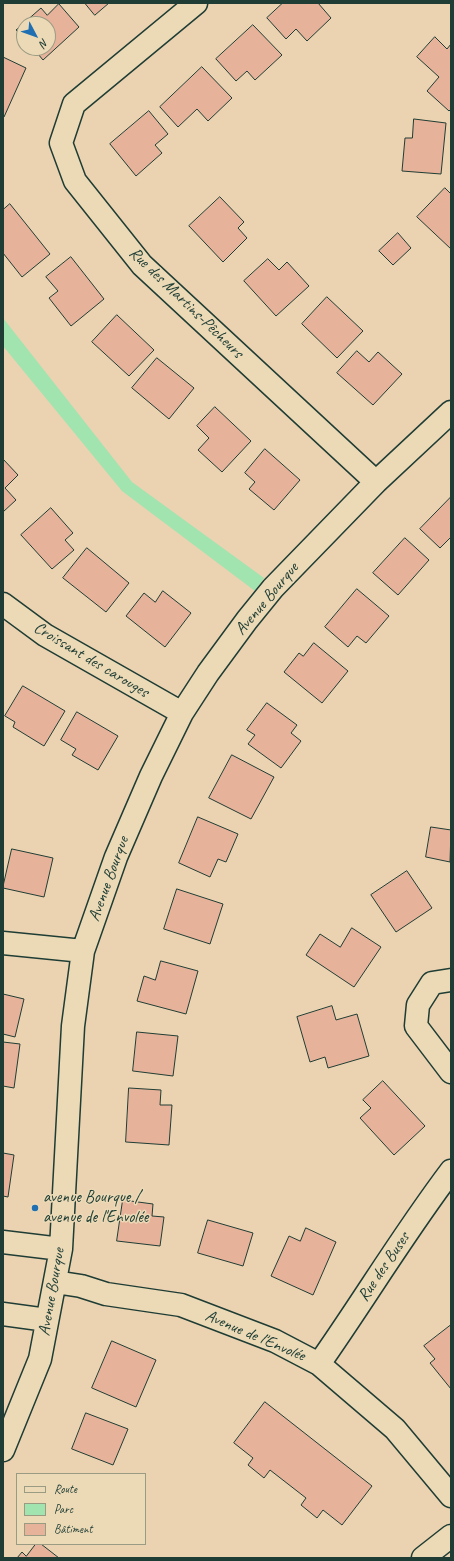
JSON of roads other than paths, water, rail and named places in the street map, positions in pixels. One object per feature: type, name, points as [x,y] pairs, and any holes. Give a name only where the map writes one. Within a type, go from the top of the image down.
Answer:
[{"type":"street","name":"Rue des Martins-Pêcheurs","points":[[196,3],[74,104],[61,143],[75,181],[142,265],[376,482]]},
{"type":"street","name":"Avenue Bourque","points":[[3,1450],[40,1359],[61,1249],[73,1026],[83,951],[119,851],[150,776],[182,713],[243,626],[273,588],[376,482],[451,412]]},
{"type":"street","name":"Croissant des carouges","points":[[3,604],[45,635],[182,713]]},
{"type":"street","points":[[3,943],[83,951]]},
{"type":"street","points":[[451,980],[432,982],[418,1005],[416,1026],[451,1072]]},
{"type":"street","name":"Rue des Buses","points":[[319,1364],[386,1262],[451,1171]]},
{"type":"street","points":[[3,1242],[61,1249]]},
{"type":"street","name":"Avenue de l'Envolée","points":[[55,1282],[81,1286],[106,1294],[181,1305],[275,1341],[319,1364],[395,1429],[451,1496]]},
{"type":"street","points":[[3,1314],[47,1320]]},
{"type":"street","points":[[423,1558],[451,1536]]},
{"type":"place","name":"avenue Bourque / avenue de l'Envolée","points":[[35,1208]]}]
